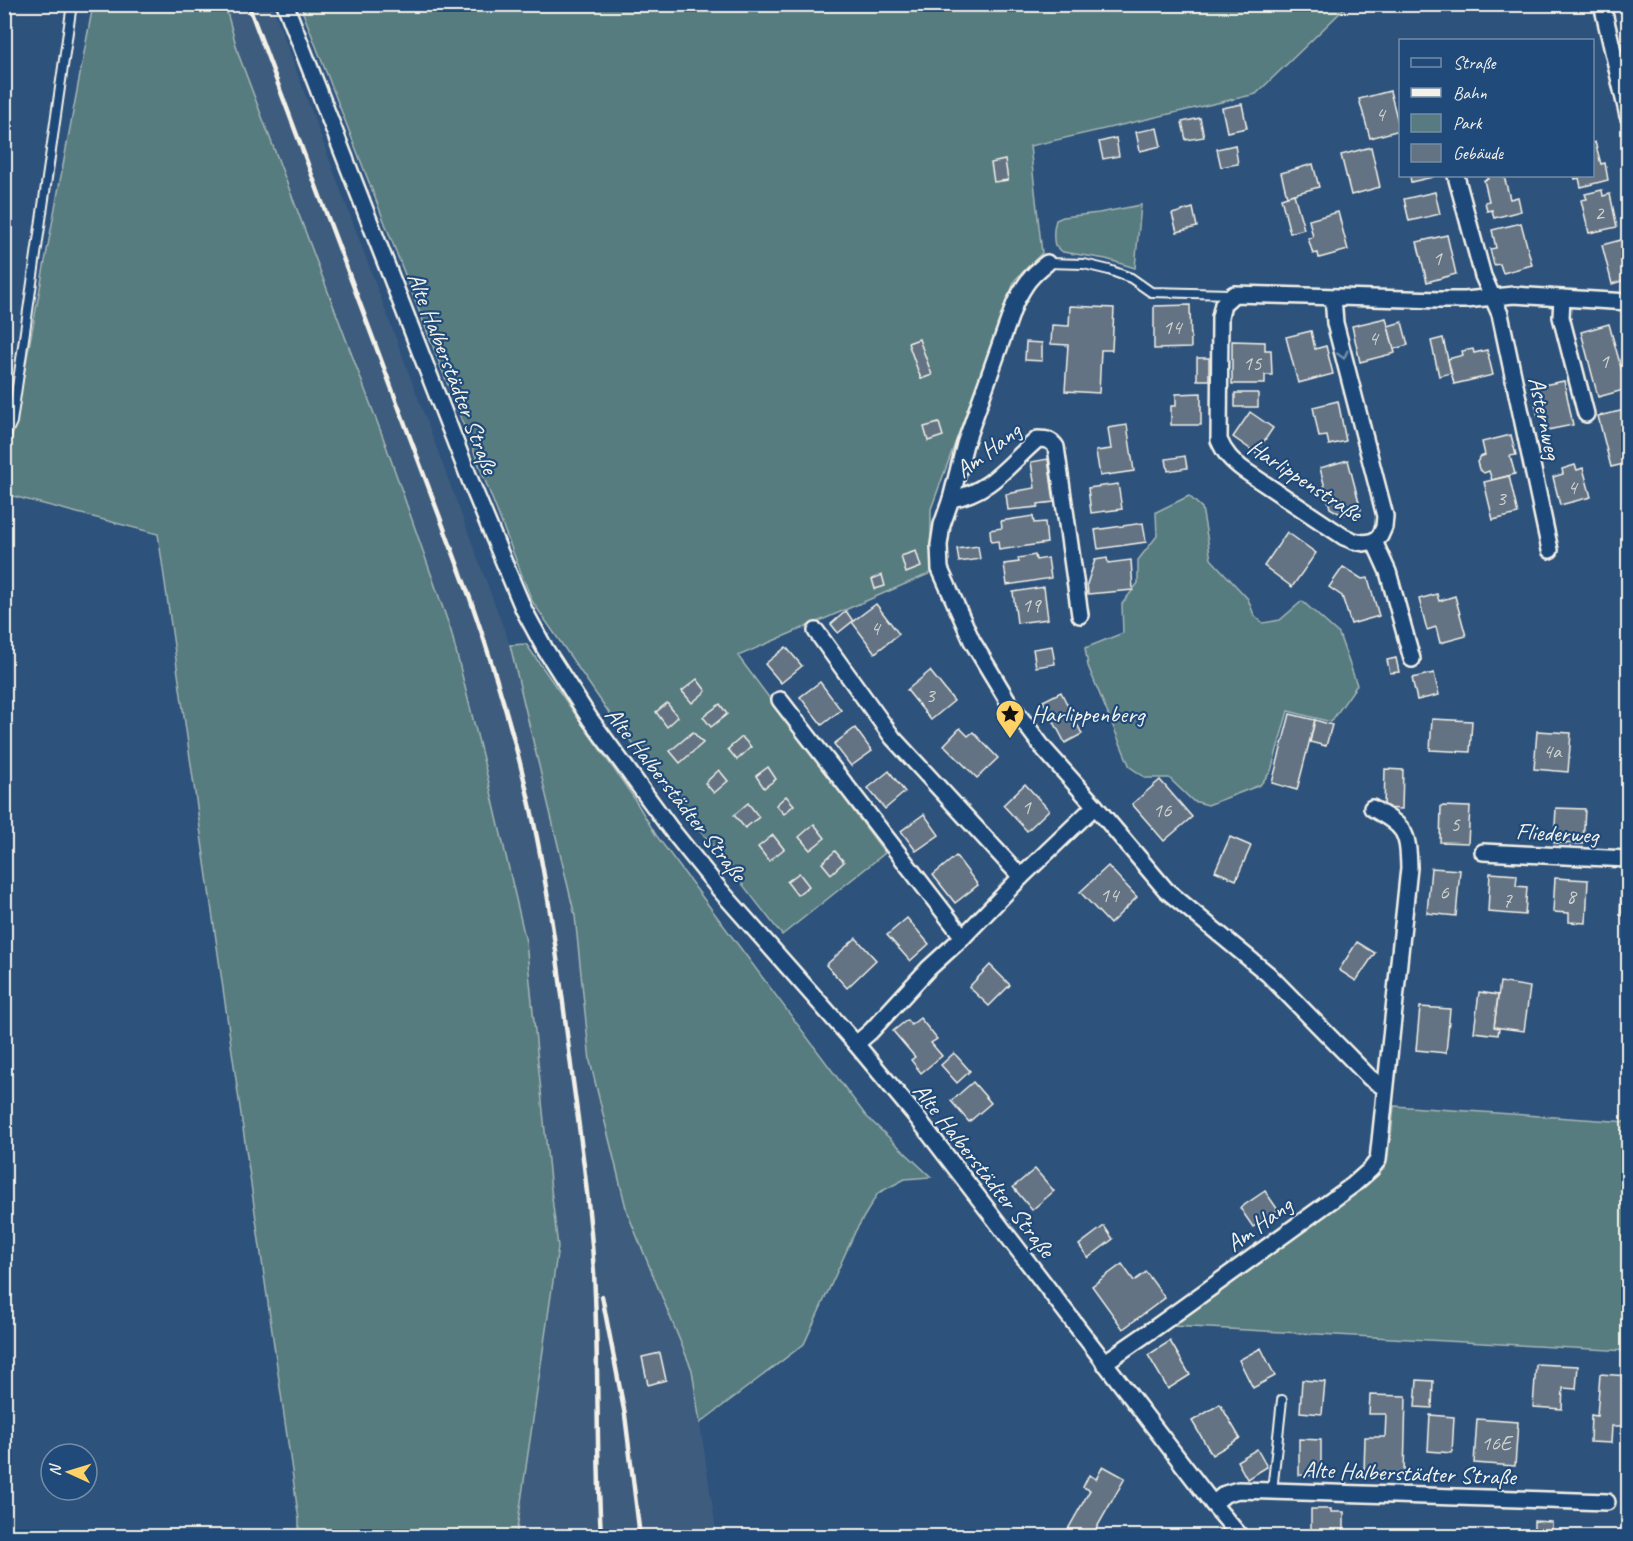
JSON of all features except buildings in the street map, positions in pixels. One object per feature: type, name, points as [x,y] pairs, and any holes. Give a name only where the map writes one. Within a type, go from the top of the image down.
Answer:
[{"type":"street","name":"Alte Halberstädter Straße","points":[[285,4],[472,485],[516,591],[545,649],[590,719],[670,828],[720,890],[856,1044],[915,1115],[1104,1363],[1240,1536]]},
{"type":"street","points":[[1602,4],[1629,116]]},
{"type":"street","name":"Asternweg","points":[[1456,177],[1483,276],[1500,314],[1550,549]]},
{"type":"street","points":[[951,499],[966,444],[1015,303],[1027,282],[1047,263]]},
{"type":"street","points":[[1234,294],[1440,300],[1514,295],[1629,302]]},
{"type":"street","name":"Harlippenstraße","points":[[1234,294],[1223,304],[1219,328],[1219,440],[1223,451],[1244,470],[1344,537],[1364,543],[1374,541],[1380,536],[1385,516],[1335,323],[1333,297]]},
{"type":"street","points":[[1562,298],[1561,318],[1586,414]]},
{"type":"street","name":"Am Hang","points":[[1080,615],[1056,447],[1047,439],[1038,439],[1027,447],[1006,471],[975,493],[951,499],[942,525],[939,545],[940,569],[972,641],[1008,700],[1044,749],[1166,890],[1268,974],[1371,1078],[1385,1088]]},
{"type":"street","name":"Harlippenstraße","points":[[1374,541],[1388,572],[1412,659]]},
{"type":"street","points":[[816,631],[893,738],[1021,878]]},
{"type":"street","points":[[780,700],[963,937]]},
{"type":"street","points":[[856,1044],[871,1031],[928,969],[1095,806]]},
{"type":"street","name":"Am Hang","points":[[1104,1363],[1353,1185],[1378,1160],[1409,868],[1408,848],[1404,833],[1396,822],[1372,808]]},
{"type":"street","name":"Fliederweg","points":[[1483,852],[1629,860]]},
{"type":"street","name":"Alte Halberstädter Straße","points":[[1213,1504],[1225,1494],[1238,1490],[1607,1502]]},
{"type":"lane","points":[[4,439],[12,422],[72,4]]},
{"type":"lane","points":[[1047,263],[1084,264],[1109,270],[1131,278],[1151,292],[1234,294]]},
{"type":"lane","points":[[1272,1491],[1282,1401]]},
{"type":"shaded area","points":[[225,5],[272,5],[510,645],[575,911],[590,1061],[627,1212],[692,1370],[717,1536],[516,1536],[558,1247],[526,942],[489,783],[384,440],[239,56]]},
{"type":"green space","points":[[93,5],[225,5],[239,56],[384,440],[451,631],[526,942],[558,1247],[516,1536],[299,1536],[299,1520],[158,534],[5,494],[5,475]]},
{"type":"green space","points":[[300,5],[1348,5],[1256,94],[1030,146],[1042,253],[1015,280],[931,509],[931,573],[738,656],[885,853],[782,935],[612,717],[532,601]]},
{"type":"green space","points":[[1141,205],[1135,268],[1106,259],[1063,252],[1055,246],[1056,220]]},
{"type":"green space","points":[[1189,496],[1202,508],[1211,559],[1248,599],[1254,615],[1263,623],[1280,620],[1302,601],[1339,634],[1357,685],[1331,722],[1288,711],[1271,771],[1260,785],[1208,805],[1193,801],[1169,778],[1146,778],[1130,767],[1088,666],[1085,648],[1123,633],[1122,604],[1138,583],[1138,560],[1157,536],[1156,512]]},
{"type":"green space","points":[[526,644],[632,795],[656,835],[866,1116],[931,1177],[905,1179],[878,1193],[856,1230],[804,1344],[700,1423],[692,1370],[627,1212],[590,1061],[575,916],[510,645]]},
{"type":"green space","points":[[1394,1106],[1628,1122],[1628,1351],[1173,1326],[1355,1194],[1382,1169],[1391,1136]]},
{"type":"railway","points":[[248,4],[470,598],[503,702],[531,809],[554,941],[590,1223],[596,1306],[601,1536]]},
{"type":"railway","points":[[602,1296],[625,1415],[640,1536]]},
{"type":"place","name":"Harlippenberg","points":[[1010,740]]}]
